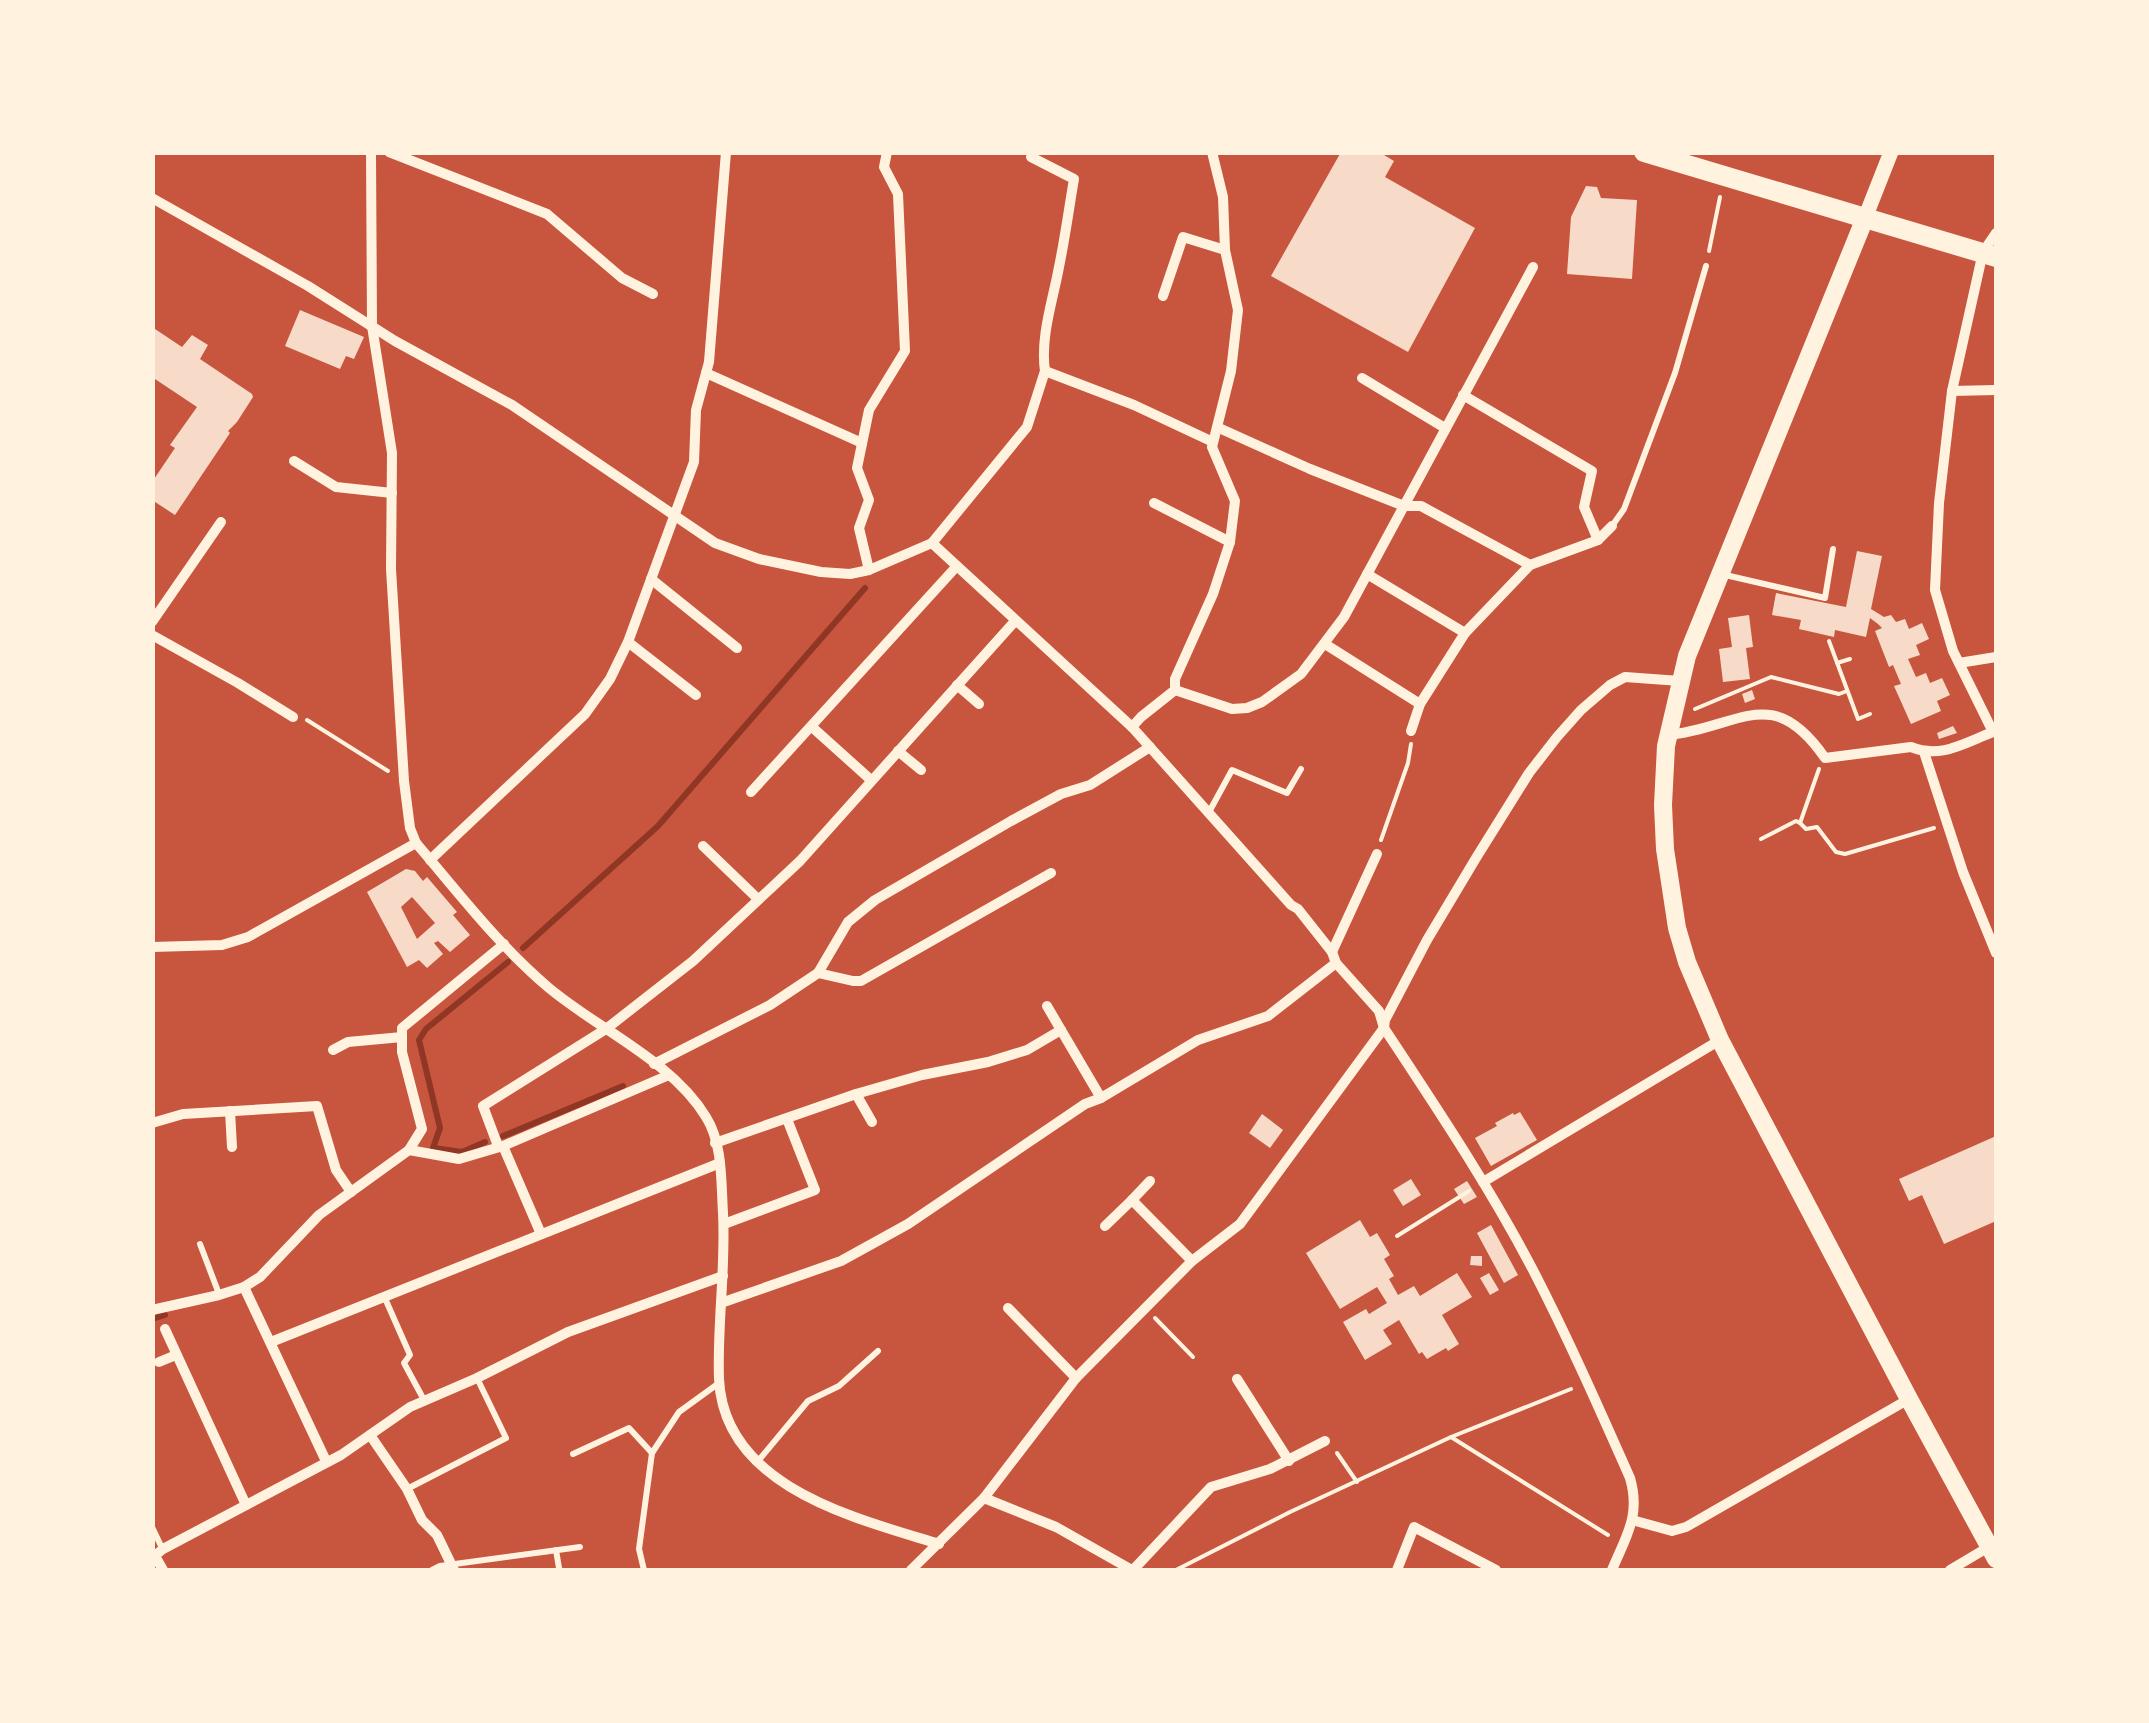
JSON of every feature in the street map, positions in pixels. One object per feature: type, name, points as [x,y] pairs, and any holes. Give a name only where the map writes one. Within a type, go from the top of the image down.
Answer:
[{"type":"highway","points":[[1644,152],[1990,254]]},
{"type":"main road","points":[[1865,218],[1680,681],[1668,735],[1662,805],[1664,849],[1677,928],[1720,1040],[1909,1399],[1994,1549]]},
{"type":"street","points":[[371,152],[372,326],[392,453],[390,569],[404,782],[416,843],[504,944],[552,990],[669,1076],[705,1114],[713,1129],[720,1163],[724,1224],[719,1383],[730,1426],[747,1454],[780,1482],[835,1509],[939,1544]]},
{"type":"street","points":[[389,152],[546,214],[622,278],[653,294]]},
{"type":"street","points":[[430,860],[585,714],[610,679],[628,642],[694,462],[696,410],[706,373],[726,152]]},
{"type":"street","points":[[869,570],[859,528],[869,500],[857,468],[869,410],[905,351],[898,194],[884,167],[887,152]]},
{"type":"street","points":[[1175,690],[1175,679],[1213,594],[1230,542],[1235,502],[1216,460],[1213,442],[1232,371],[1238,310],[1226,250],[1223,197],[1212,152]]},
{"type":"street","points":[[1865,218],[1891,152]]},
{"type":"street","points":[[152,198],[308,286],[395,342],[535,419],[715,543],[760,559],[850,574],[932,543],[1027,427],[1045,371],[1050,311],[1074,179],[1031,157]]},
{"type":"street","points":[[1668,735],[1764,714],[1796,724],[1825,758],[1911,747],[1936,753],[1994,736],[1953,651],[1936,590],[1939,503],[1952,390],[1996,234]]},
{"type":"street","points":[[1163,296],[1183,237],[1226,250]]},
{"type":"street","points":[[1175,690],[1232,709],[1247,708],[1302,674],[1344,618],[1533,267]]},
{"type":"street","points":[[1045,371],[1213,442]]},
{"type":"street","points":[[706,373],[862,442]]},
{"type":"street","points":[[1362,378],[1444,428]]},
{"type":"street","points":[[1952,390],[1996,390]]},
{"type":"street","points":[[1463,395],[1592,470],[1584,507],[1598,540]]},
{"type":"street","points":[[1219,428],[1404,506],[1421,506],[1530,565]]},
{"type":"street","points":[[294,461],[336,487],[392,493]]},
{"type":"street","points":[[1154,503],[1230,542]]},
{"type":"street","points":[[152,622],[221,522]]},
{"type":"street","points":[[1410,731],[1420,704],[1465,633],[1530,565],[1598,540],[1612,526]]},
{"type":"street","points":[[932,543],[1132,728],[1298,910],[1378,1011],[1384,1028],[1483,1182],[1532,1268],[1630,1478],[1636,1508],[1612,1570]]},
{"type":"street","points":[[751,792],[956,567]]},
{"type":"street","points":[[1367,574],[1465,633]]},
{"type":"street","points":[[651,579],[734,645],[740,630]]},
{"type":"street","points":[[541,1234],[482,1106],[606,1030],[694,962],[800,861],[1015,621]]},
{"type":"street","points":[[152,635],[293,717]]},
{"type":"street","points":[[628,642],[696,695]]},
{"type":"street","points":[[1326,644],[1420,704]]},
{"type":"street","points":[[1959,664],[1996,657]]},
{"type":"street","points":[[911,1570],[984,1498],[1076,1378],[1192,1261],[1240,1224],[1384,1028],[1427,940],[1529,774],[1557,737],[1610,685],[1625,677],[1680,681]]},
{"type":"street","points":[[672,694],[680,682]]},
{"type":"street","points":[[957,686],[978,704]]},
{"type":"street","points":[[1132,728],[1175,690]]},
{"type":"street","points":[[812,727],[871,780]]},
{"type":"street","points":[[654,1064],[770,1006],[818,973],[848,922],[876,900],[1010,821],[1061,794],[1090,785],[1150,747]]},
{"type":"street","points":[[898,750],[921,770]]},
{"type":"street","points":[[1924,752],[1996,954]]},
{"type":"street","points":[[152,947],[222,944],[248,936],[416,843]]},
{"type":"street","points":[[703,846],[758,900]]},
{"type":"street","points":[[722,1303],[841,1261],[908,1224],[1085,1104],[1198,1040],[1268,1016],[1334,957],[1377,854]]},
{"type":"street","points":[[818,973],[861,981],[1052,872]]},
{"type":"street","points":[[152,1310],[219,1294],[260,1277],[319,1215],[409,1150],[422,1129],[402,1052],[402,1028],[504,944]]},
{"type":"street","points":[[1047,1006],[1101,1098]]},
{"type":"street","points":[[715,1143],[922,1074],[988,1062],[1026,1050],[1062,1030]]},
{"type":"street","points":[[333,1050],[348,1042],[402,1037]]},
{"type":"street","points":[[1483,1182],[1720,1040]]},
{"type":"street","points":[[409,1150],[459,1159],[669,1076]]},
{"type":"street","points":[[856,1094],[872,1122]]},
{"type":"street","points":[[152,1124],[183,1114],[318,1106],[336,1170],[351,1192]]},
{"type":"street","points":[[230,1111],[232,1147]]},
{"type":"street","points":[[724,1224],[815,1190],[786,1119]]},
{"type":"street","points":[[271,1342],[720,1163]]},
{"type":"street","points":[[1105,1226],[1150,1181]]},
{"type":"street","points":[[1132,1200],[1192,1261]]},
{"type":"street","points":[[163,1570],[157,1554],[326,1462],[424,1400],[723,1276]]},
{"type":"street","points":[[244,1286],[326,1462]]},
{"type":"street","points":[[1008,1308],[1076,1378]]},
{"type":"street","points":[[165,1329],[246,1505]]},
{"type":"street","points":[[158,1362],[176,1355]]},
{"type":"street","points":[[1237,1379],[1288,1460]]},
{"type":"street","points":[[1632,1520],[1672,1531],[1686,1527],[1909,1399]]},
{"type":"street","points":[[196,1437],[210,1430]]},
{"type":"street","points":[[370,1435],[407,1489],[422,1520],[437,1535],[452,1568]]},
{"type":"street","points":[[984,1498],[1056,1527],[1132,1570],[1210,1487],[1270,1469],[1325,1441]]},
{"type":"street","points":[[1397,1570],[1414,1527],[1496,1570]]},
{"type":"street","points":[[1950,1570],[1994,1549]]},
{"type":"lane","points":[[1612,526],[1624,509],[1675,373],[1706,266]]},
{"type":"lane","points":[[1720,574],[1825,598],[1833,550]]},
{"type":"lane","points":[[1208,814],[1232,770],[1287,793],[1301,768]]},
{"type":"lane","points":[[200,1244],[219,1294]]},
{"type":"lane","points":[[384,1296],[410,1354],[404,1363],[424,1400]]},
{"type":"lane","points":[[756,1463],[808,1401],[839,1386],[878,1351]]},
{"type":"lane","points":[[407,1489],[506,1438],[476,1378]]},
{"type":"lane","points":[[644,1570],[639,1549],[652,1452],[679,1412],[719,1383]]},
{"type":"lane","points":[[573,1454],[630,1428],[652,1452]]},
{"type":"lane","points":[[152,1527],[157,1554]]},
{"type":"lane","points":[[432,1570],[580,1547]]},
{"type":"lane","points":[[556,1550],[559,1568]]},
{"type":"path","points":[[1706,266],[1725,176]]},
{"type":"path","points":[[1829,641],[1858,719],[1870,714]]},
{"type":"path","points":[[1837,663],[1850,659]]},
{"type":"path","points":[[1690,711],[1771,677],[1839,694],[1847,691]]},
{"type":"path","points":[[293,717],[304,718],[404,782]]},
{"type":"path","points":[[1377,854],[1408,763],[1410,731]]},
{"type":"path","points":[[1800,823],[1825,758]]},
{"type":"path","points":[[1762,839],[1796,821],[1806,829],[1817,827],[1836,852],[1845,854],[1948,824]]},
{"type":"path","points":[[1396,1236],[1483,1182]]},
{"type":"path","points":[[1145,1307],[1194,1358]]},
{"type":"path","points":[[1176,1570],[1451,1438],[1587,1382]]},
{"type":"path","points":[[1451,1438],[1622,1544]]},
{"type":"path","points":[[1325,1441],[1357,1482]]},
{"type":"building","points":[[1341,152],[1379,152],[1394,161],[1385,177],[1475,228],[1408,352],[1271,276]]},
{"type":"building","points":[[1586,186],[1597,187],[1601,198],[1637,200],[1632,279],[1567,274],[1571,217]]},
{"type":"building","points":[[300,310],[364,337],[354,359],[346,356],[340,369],[285,346]]},
{"type":"building","points":[[152,327],[182,347],[192,335],[208,345],[200,359],[253,397],[175,515],[152,500],[152,482],[175,448],[170,445],[197,407],[152,377]]},
{"type":"building","points":[[1857,551],[1882,556],[1871,609],[1884,617],[1891,615],[1896,622],[1905,619],[1909,629],[1922,623],[1929,639],[1916,645],[1920,655],[1908,659],[1916,677],[1926,673],[1930,683],[1942,678],[1950,695],[1937,701],[1941,711],[1911,724],[1894,686],[1901,684],[1893,665],[1889,667],[1875,631],[1882,628],[1878,624],[1870,618],[1866,637],[1835,630],[1834,637],[1799,629],[1801,620],[1772,615],[1776,593],[1846,607]]},
{"type":"building","points":[[1749,615],[1753,647],[1746,648],[1750,679],[1723,682],[1719,649],[1732,647],[1728,618]]},
{"type":"building","points":[[1752,690],[1755,699],[1745,703],[1742,694]]},
{"type":"building","points":[[1953,726],[1957,733],[1939,739],[1937,733]]},
{"type":"building","points":[[406,869],[415,871],[423,881],[427,877],[457,912],[453,915],[470,935],[450,952],[438,941],[434,943],[443,954],[427,968],[419,960],[407,967],[367,892]],"holes":[[[412,897],[435,923],[417,939],[401,907]]]},
{"type":"building","points":[[1520,1112],[1537,1140],[1491,1166],[1475,1138]]},
{"type":"building","points":[[1262,1114],[1283,1130],[1270,1148],[1249,1133]]},
{"type":"building","points":[[1996,1136],[1996,1221],[1944,1244],[1922,1195],[1909,1201],[1899,1179]]},
{"type":"building","points":[[1411,1179],[1421,1195],[1403,1206],[1393,1190]]},
{"type":"building","points":[[1467,1181],[1477,1197],[1464,1204],[1454,1189]]},
{"type":"building","points":[[1360,1220],[1370,1237],[1377,1233],[1390,1255],[1384,1259],[1394,1276],[1389,1279],[1398,1295],[1414,1286],[1420,1296],[1457,1273],[1472,1297],[1442,1315],[1459,1344],[1427,1359],[1422,1352],[1419,1354],[1399,1320],[1383,1330],[1392,1344],[1365,1360],[1343,1322],[1387,1303],[1377,1287],[1340,1309],[1306,1253]]},
{"type":"building","points":[[1491,1225],[1518,1275],[1504,1283],[1477,1233]]},
{"type":"building","points":[[1471,1256],[1482,1256],[1482,1266],[1470,1265]]},
{"type":"building","points":[[1489,1273],[1499,1290],[1490,1295],[1480,1278]]},
{"type":"waterway","points":[[523,948],[658,826],[865,588]]},
{"type":"waterway","points":[[433,1148],[440,1128],[419,1040],[426,1029],[508,962]]},
{"type":"waterway","points":[[503,1136],[623,1086]]},
{"type":"waterway","points":[[434,1148],[462,1152],[485,1142]]},
{"type":"waterway","points":[[152,1319],[165,1315]]}]
